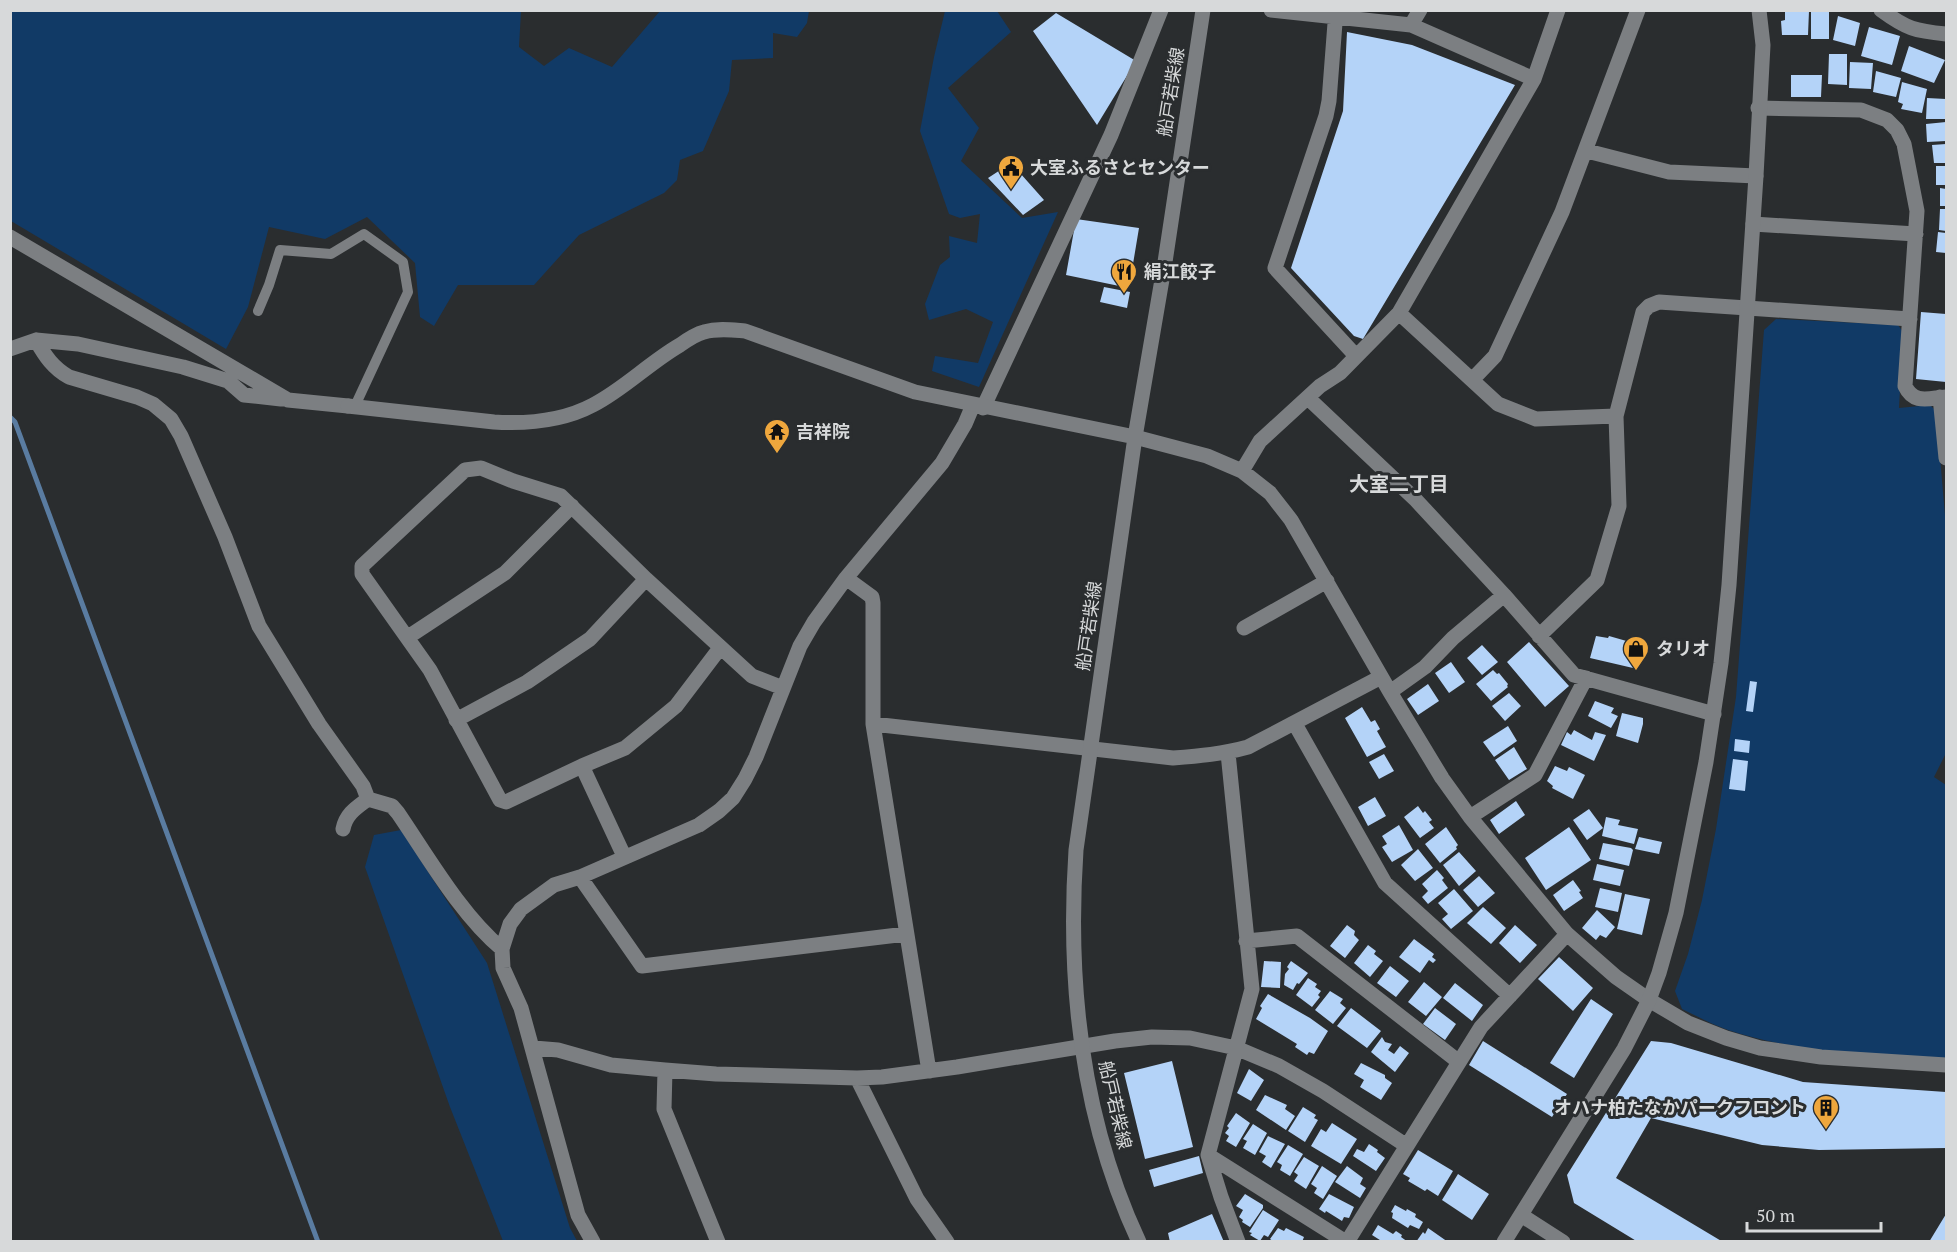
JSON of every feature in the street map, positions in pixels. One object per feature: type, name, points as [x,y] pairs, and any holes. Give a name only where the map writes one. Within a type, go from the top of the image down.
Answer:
[{"type":"street","points":[[593,1242],[578,1215],[534,1048],[521,1008],[503,968],[501,949],[510,924],[521,909],[554,885],[580,877],[699,825],[719,812],[733,798],[756,757],[800,646],[814,622],[846,578],[942,463],[978,406],[1111,135],[1161,10]]},
{"type":"street","name":"船戸若柴線","points":[[1139,1242],[1115,1182],[1099,1133],[1082,1047],[1076,994],[1073,904],[1076,850],[1136,437],[1203,10]]},
{"type":"street","points":[[1271,10],[1336,14],[1411,25],[1534,79]]},
{"type":"street","points":[[1411,25],[1419,10]]},
{"type":"street","points":[[1242,471],[1260,441],[1320,386],[1340,373],[1399,313],[1534,79],[1558,10]]},
{"type":"street","points":[[1473,380],[1495,356],[1562,212],[1587,151],[1638,10]]},
{"type":"street","points":[[1504,1242],[1624,1049],[1648,1000],[1668,946],[1677,913],[1714,714],[1729,585],[1756,176],[1762,45],[1759,10]]},
{"type":"street","points":[[1881,10],[1900,24],[1914,30],[1947,34]]},
{"type":"street","points":[[1336,14],[1326,116],[1275,268],[1356,356]]},
{"type":"street","points":[[1758,108],[1861,110],[1887,120],[1897,130],[1904,144],[1917,211],[1905,386],[1910,395],[1918,399],[1943,397],[1947,458]]},
{"type":"street","points":[[1587,151],[1669,172],[1756,176]]},
{"type":"street","points":[[1753,224],[1916,234]]},
{"type":"street","points":[[10,237],[288,400]]},
{"type":"street","points":[[1539,636],[1597,580],[1619,506],[1616,416],[1643,312],[1649,306],[1659,302],[1910,319]]},
{"type":"street","points":[[1399,313],[1498,404],[1536,419],[1616,416]]},
{"type":"street","points":[[10,348],[36,340],[78,344],[183,367],[228,381],[244,394],[511,423],[567,416],[591,406],[612,394],[688,339],[704,332],[727,329],[746,331],[915,392],[1136,437],[1207,456],[1242,471],[1270,493],[1292,520],[1442,778],[1470,817],[1567,934],[1616,977],[1648,1000],[1689,1023],[1726,1038],[1760,1048],[1821,1057],[1947,1065]]},
{"type":"street","points":[[36,340],[51,364],[61,373],[153,404],[171,419],[181,436],[225,537],[259,626],[320,724],[363,786],[368,799]]},
{"type":"street","points":[[1308,398],[1415,499],[1574,675],[1714,714]]},
{"type":"street","points":[[720,648],[676,706],[625,748],[506,802],[500,801],[430,670],[362,573],[362,566],[465,470],[481,468],[513,482],[561,496],[646,579],[752,676],[783,688]]},
{"type":"street","points":[[408,637],[506,573],[572,506]]},
{"type":"street","points":[[846,578],[872,597],[873,724],[929,1071]]},
{"type":"street","points":[[456,720],[527,682],[590,639],[646,579]]},
{"type":"street","points":[[1245,628],[1327,581]]},
{"type":"street","points":[[1390,692],[1425,667],[1453,638],[1504,595]]},
{"type":"street","points":[[873,724],[1173,758],[1228,753],[1248,747],[1295,724],[1382,676]]},
{"type":"street","points":[[1470,817],[1536,776],[1586,678]]},
{"type":"street","points":[[1295,724],[1385,883],[1510,996]]},
{"type":"street","points":[[1228,753],[1252,988],[1208,1155],[1238,1242]]},
{"type":"street","points":[[582,766],[624,856]]},
{"type":"street","points":[[343,829],[350,813],[368,799]]},
{"type":"street","points":[[368,799],[392,806],[471,919],[486,937],[501,949]]},
{"type":"street","points":[[580,877],[642,966],[906,933]]},
{"type":"street","points":[[1208,1155],[1346,1242],[1481,1027],[1567,934]]},
{"type":"street","points":[[1246,941],[1297,936],[1459,1062]]},
{"type":"street","points":[[534,1048],[558,1050],[611,1065],[665,1070],[716,1074],[882,1077],[1152,1037],[1190,1038],[1236,1048],[1279,1066],[1323,1090],[1407,1146]]},
{"type":"street","points":[[665,1070],[664,1109],[718,1242]]},
{"type":"street","points":[[857,1077],[917,1199],[947,1242]]},
{"type":"street","points":[[1521,1215],[1563,1242]]},
{"type":"lane","points":[[258,311],[280,250],[331,254],[364,234],[403,262],[408,292],[352,406]]},
{"type":"shaded area","points":[[11,10],[521,11],[519,47],[544,66],[569,48],[612,67],[660,11],[809,11],[807,23],[797,37],[773,33],[773,58],[732,60],[729,91],[703,151],[680,160],[677,180],[664,193],[579,235],[534,285],[458,285],[434,326],[420,317],[415,263],[367,217],[325,239],[269,227],[248,307],[226,349],[11,221]]},
{"type":"shaded area","points":[[945,11],[997,11],[1011,32],[948,88],[979,128],[961,161],[1022,218],[1058,212],[979,387],[932,371],[935,356],[978,363],[993,322],[966,309],[929,320],[925,304],[940,265],[950,257],[949,236],[977,243],[980,214],[960,218],[949,214],[920,131]]},
{"type":"shaded area","points":[[1776,319],[1898,325],[1903,332],[1899,408],[1930,405],[1936,411],[1946,527],[1946,753],[1934,777],[1946,785],[1946,1059],[1836,1052],[1755,1038],[1722,1028],[1682,1009],[1675,991],[1688,954],[1702,900],[1716,829],[1736,697],[1764,330]]},
{"type":"shaded area","points":[[401,830],[487,963],[570,1228],[577,1241],[503,1241],[450,1107],[365,867],[374,835]]},
{"type":"building","points":[[1811,10],[1829,10],[1829,39],[1811,39]]},
{"type":"building","points":[[1785,11],[1809,11],[1808,35],[1782,35],[1781,21],[1785,20]]},
{"type":"building","points":[[1056,13],[1136,61],[1097,125],[1033,31]]},
{"type":"building","points":[[1838,16],[1860,23],[1855,46],[1833,40]]},
{"type":"building","points":[[1869,27],[1900,36],[1892,65],[1861,56]]},
{"type":"building","points":[[1347,32],[1412,45],[1515,85],[1363,339],[1354,336],[1291,268],[1343,111]]},
{"type":"building","points":[[1909,46],[1945,60],[1934,83],[1901,71]]},
{"type":"building","points":[[1829,54],[1847,54],[1847,85],[1828,84]]},
{"type":"building","points":[[1850,62],[1873,63],[1871,89],[1849,88]]},
{"type":"building","points":[[1876,71],[1901,78],[1896,97],[1873,92]]},
{"type":"building","points":[[1791,75],[1822,75],[1821,97],[1791,97]]},
{"type":"building","points":[[1902,82],[1927,89],[1922,113],[1901,109],[1903,104],[1898,102]]},
{"type":"building","points":[[1927,98],[1946,99],[1946,119],[1926,119]]},
{"type":"building","points":[[1946,122],[1946,141],[1927,142],[1926,124]]},
{"type":"building","points":[[1946,144],[1946,163],[1934,163],[1932,145]]},
{"type":"building","points":[[1011,163],[1044,200],[1023,215],[988,178]]},
{"type":"building","points":[[1936,166],[1946,166],[1946,185],[1936,185]]},
{"type":"building","points":[[1940,188],[1946,189],[1946,206],[1940,206]]},
{"type":"building","points":[[1940,209],[1946,209],[1946,231],[1939,230]]},
{"type":"building","points":[[1076,219],[1139,228],[1129,288],[1066,275]]},
{"type":"building","points":[[1938,232],[1946,233],[1946,253],[1936,252]]},
{"type":"building","points":[[1104,287],[1130,292],[1127,308],[1100,302]]},
{"type":"building","points":[[1921,312],[1946,314],[1946,382],[1916,379]]},
{"type":"building","points":[[1596,636],[1608,638],[1609,636],[1637,644],[1633,668],[1590,658]]},
{"type":"building","points":[[1529,642],[1569,686],[1545,707],[1507,662]]},
{"type":"building","points":[[1482,645],[1498,662],[1482,675],[1467,658]]},
{"type":"building","points":[[1451,662],[1465,682],[1449,693],[1435,673]]},
{"type":"building","points":[[1493,670],[1499,673],[1508,687],[1491,701],[1476,684]]},
{"type":"building","points":[[1750,681],[1757,682],[1753,712],[1746,711]]},
{"type":"building","points":[[1428,684],[1439,701],[1418,715],[1407,699]]},
{"type":"building","points":[[1509,693],[1521,706],[1505,721],[1492,706]]},
{"type":"building","points":[[1595,701],[1614,708],[1611,713],[1618,716],[1611,728],[1588,716]]},
{"type":"building","points":[[1362,707],[1371,722],[1375,720],[1380,729],[1377,731],[1386,747],[1367,757],[1345,718]]},
{"type":"building","points":[[1622,713],[1643,718],[1638,743],[1616,736]]},
{"type":"building","points":[[1508,726],[1517,741],[1494,757],[1483,742]]},
{"type":"building","points":[[1574,730],[1592,740],[1595,732],[1606,735],[1594,761],[1561,745],[1567,732],[1571,735]]},
{"type":"building","points":[[1735,739],[1750,741],[1749,753],[1734,751]]},
{"type":"building","points":[[1514,747],[1527,769],[1509,780],[1495,760]]},
{"type":"building","points":[[1384,754],[1394,771],[1379,779],[1369,762]]},
{"type":"building","points":[[1733,759],[1748,761],[1745,791],[1729,789]]},
{"type":"building","points":[[1555,766],[1567,771],[1569,767],[1585,775],[1573,799],[1552,788],[1553,786],[1547,781]]},
{"type":"building","points":[[1375,797],[1386,816],[1368,826],[1358,807]]},
{"type":"building","points":[[1516,801],[1525,815],[1499,834],[1490,820]]},
{"type":"building","points":[[1418,806],[1432,820],[1429,822],[1434,828],[1420,838],[1404,817]]},
{"type":"building","points":[[1589,809],[1603,828],[1587,840],[1573,820]]},
{"type":"building","points":[[1606,817],[1620,820],[1618,825],[1638,829],[1634,844],[1602,836]]},
{"type":"building","points":[[1399,825],[1413,850],[1392,862],[1382,847],[1387,844],[1382,836]]},
{"type":"building","points":[[1446,827],[1458,845],[1457,849],[1440,863],[1425,844]]},
{"type":"building","points":[[1569,827],[1591,860],[1546,890],[1525,858]]},
{"type":"building","points":[[1639,837],[1662,842],[1659,854],[1635,849]]},
{"type":"building","points":[[1603,843],[1631,848],[1633,850],[1629,866],[1599,859]]},
{"type":"building","points":[[1418,849],[1433,868],[1415,881],[1401,865]]},
{"type":"building","points":[[1459,852],[1476,871],[1459,886],[1443,865]]},
{"type":"building","points":[[1597,864],[1624,870],[1620,886],[1593,880]]},
{"type":"building","points":[[1437,870],[1444,878],[1442,880],[1448,888],[1428,904],[1422,897],[1428,891],[1422,884]]},
{"type":"building","points":[[1479,876],[1495,893],[1478,907],[1463,890]]},
{"type":"building","points":[[1573,880],[1583,898],[1564,911],[1553,895]]},
{"type":"building","points":[[1600,888],[1622,893],[1618,912],[1595,907]]},
{"type":"building","points":[[1454,889],[1473,911],[1451,929],[1442,919],[1448,914],[1438,903]]},
{"type":"building","points":[[1625,894],[1650,899],[1642,935],[1617,929]]},
{"type":"building","points":[[1483,907],[1506,928],[1491,944],[1467,923]]},
{"type":"building","points":[[1597,910],[1615,927],[1606,938],[1600,935],[1596,940],[1582,928]]},
{"type":"building","points":[[1347,925],[1355,931],[1354,935],[1359,940],[1345,958],[1330,946]]},
{"type":"building","points":[[1515,925],[1537,945],[1520,963],[1499,943]]},
{"type":"building","points":[[1414,939],[1434,954],[1432,957],[1436,960],[1433,963],[1429,960],[1420,973],[1399,957]]},
{"type":"building","points":[[1368,945],[1383,961],[1370,977],[1354,963]]},
{"type":"building","points":[[1559,957],[1593,988],[1573,1011],[1538,979]]},
{"type":"building","points":[[1264,961],[1281,962],[1280,988],[1261,987]]},
{"type":"building","points":[[1291,961],[1308,973],[1293,990],[1284,985],[1285,974],[1289,969],[1287,967]]},
{"type":"building","points":[[1390,966],[1409,981],[1396,997],[1377,983]]},
{"type":"building","points":[[1308,978],[1317,984],[1315,987],[1321,991],[1318,995],[1320,997],[1312,1007],[1296,995]]},
{"type":"building","points":[[1424,982],[1442,997],[1426,1016],[1408,1002]]},
{"type":"building","points":[[1455,983],[1483,1005],[1472,1021],[1443,998]]},
{"type":"building","points":[[1330,991],[1343,999],[1340,1003],[1346,1008],[1333,1024],[1315,1010]]},
{"type":"building","points":[[1268,994],[1328,1031],[1314,1054],[1309,1052],[1307,1055],[1295,1047],[1297,1044],[1256,1019],[1262,1008],[1260,1006]]},
{"type":"building","points":[[1591,999],[1613,1014],[1574,1078],[1550,1063]]},
{"type":"building","points":[[1351,1008],[1381,1031],[1367,1048],[1337,1026]]},
{"type":"building","points":[[1435,1008],[1456,1024],[1445,1040],[1423,1024]]},
{"type":"building","points":[[1382,1037],[1385,1042],[1392,1044],[1388,1050],[1394,1054],[1400,1046],[1409,1053],[1395,1072],[1371,1052]]},
{"type":"building","points":[[1483,1041],[1567,1094],[1552,1117],[1469,1065]]},
{"type":"building","name":"オハナ柏たなかパークフロント","points":[[1651,1041],[1671,1043],[1803,1082],[1946,1092],[1946,1148],[1819,1150],[1762,1145],[1651,1118],[1616,1178],[1723,1242],[1638,1242],[1574,1203],[1567,1175]]},
{"type":"building","points":[[1172,1061],[1193,1147],[1145,1159],[1124,1073]]},
{"type":"building","points":[[1361,1063],[1385,1075],[1385,1078],[1392,1083],[1381,1100],[1360,1087],[1364,1080],[1354,1074]]},
{"type":"building","points":[[1249,1069],[1264,1080],[1251,1101],[1237,1093]]},
{"type":"building","points":[[1265,1095],[1287,1105],[1285,1109],[1295,1116],[1286,1130],[1256,1110]]},
{"type":"building","points":[[1303,1107],[1316,1115],[1314,1118],[1318,1120],[1305,1142],[1288,1131]]},
{"type":"building","points":[[1236,1113],[1250,1123],[1236,1147],[1226,1141],[1229,1136],[1225,1133]]},
{"type":"building","points":[[1332,1123],[1357,1139],[1341,1164],[1311,1146],[1321,1129],[1326,1132]]},
{"type":"building","points":[[1253,1124],[1267,1133],[1255,1155],[1243,1148],[1247,1141],[1243,1139]]},
{"type":"building","points":[[1268,1136],[1285,1144],[1271,1168],[1262,1162],[1266,1156],[1259,1152]]},
{"type":"building","points":[[1369,1144],[1385,1158],[1376,1171],[1353,1156],[1357,1149],[1364,1152]]},
{"type":"building","points":[[1288,1145],[1303,1154],[1290,1176],[1280,1170],[1282,1165],[1277,1162]]},
{"type":"building","points":[[1418,1150],[1453,1171],[1438,1196],[1408,1181],[1410,1178],[1403,1174]]},
{"type":"building","points":[[1199,1156],[1203,1173],[1154,1187],[1149,1170]]},
{"type":"building","points":[[1304,1157],[1319,1166],[1306,1189],[1294,1181],[1298,1175],[1294,1172]]},
{"type":"building","points":[[1322,1166],[1337,1176],[1323,1199],[1314,1193],[1317,1188],[1311,1184]]},
{"type":"building","points":[[1347,1166],[1363,1178],[1360,1184],[1366,1188],[1360,1198],[1335,1182]]},
{"type":"building","points":[[1458,1174],[1489,1194],[1472,1220],[1442,1200]]},
{"type":"building","points":[[1245,1194],[1263,1205],[1250,1227],[1242,1222],[1243,1220],[1239,1217],[1243,1210],[1236,1206]]},
{"type":"building","points":[[1329,1194],[1354,1207],[1349,1218],[1344,1217],[1342,1221],[1319,1209]]},
{"type":"building","points":[[1395,1205],[1416,1214],[1415,1217],[1423,1222],[1419,1229],[1410,1225],[1408,1228],[1392,1218],[1393,1213],[1391,1212]]},
{"type":"building","points":[[1263,1210],[1279,1220],[1268,1237],[1264,1235],[1260,1241],[1249,1232]]},
{"type":"building","points":[[1212,1214],[1224,1242],[1170,1242],[1168,1233]]},
{"type":"building","points":[[1946,1214],[1946,1242],[1929,1242]]},
{"type":"building","points":[[1378,1225],[1393,1234],[1396,1231],[1408,1242],[1383,1242],[1372,1235]]},
{"type":"building","points":[[1278,1228],[1284,1231],[1286,1228],[1304,1237],[1302,1242],[1274,1242],[1270,1239]]},
{"type":"building","points":[[1428,1228],[1448,1242],[1416,1242]]},
{"type":"waterway","points":[[10,417],[15,422],[318,1242]]},
{"type":"place","name":"大室ふるさとセンター","points":[[1011,191]]},
{"type":"place","name":"絹江餃子","points":[[1124,295]]},
{"type":"place","name":"吉祥院","points":[[777,455]]},
{"type":"place","name":"タリオ","points":[[1636,672]]},
{"type":"place","name":"オハナ柏たなかパークフロント","points":[[1826,1131]]},
{"type":"district","name":"大室二丁目","points":[[1399,484]]}]
